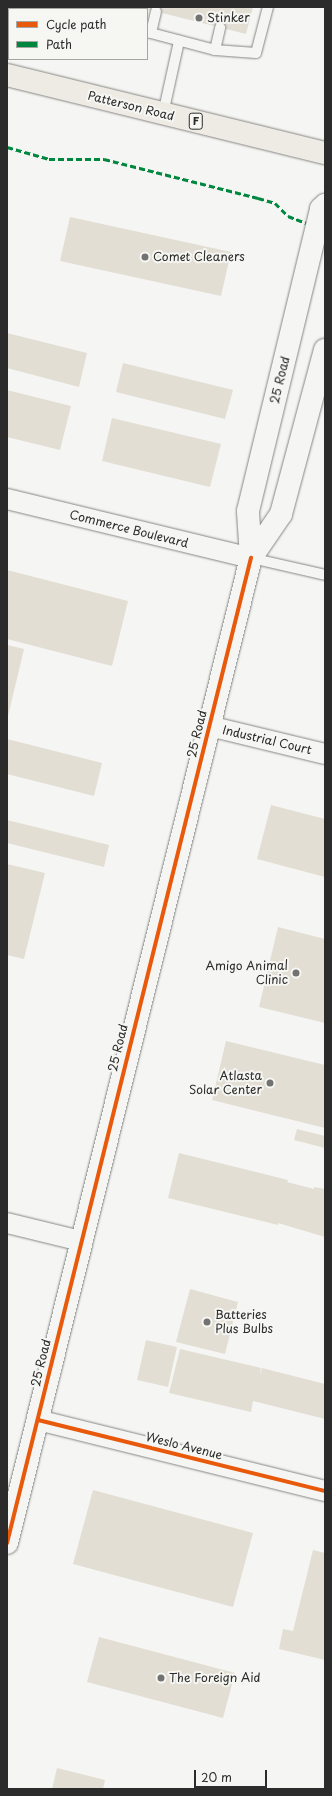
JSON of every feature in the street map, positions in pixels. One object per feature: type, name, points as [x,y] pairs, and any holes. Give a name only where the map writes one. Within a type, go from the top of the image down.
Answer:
[{"type":"main road","name":"Patterson Road","points":[[7,75],[325,153]]},
{"type":"main road","name":"25 Road","points":[[7,1543],[251,558],[248,511],[322,209],[325,205]]},
{"type":"main road","name":"25 Road","points":[[251,558],[281,514],[325,350]]},
{"type":"street","name":"Commerce Boulevard","points":[[7,499],[251,558]]},
{"type":"street","name":"Industrial Court","points":[[209,726],[325,754]]},
{"type":"street","points":[[7,1223],[81,1241]]},
{"type":"street","name":"Weslo Avenue","points":[[38,1420],[325,1491]]},
{"type":"lane","points":[[156,12],[149,33],[215,50],[256,54],[268,7]]},
{"type":"lane","points":[[215,50],[220,28]]},
{"type":"lane","points":[[164,114],[179,41]]},
{"type":"lane","points":[[251,558],[325,575]]},
{"type":"shaded area","points":[[7,7],[110,7],[8,8],[7,20]]},
{"type":"building","points":[[32,7],[90,7],[90,8]]},
{"type":"building","points":[[138,7],[253,7],[246,34],[148,10],[148,8]]},
{"type":"building","name":"Comet Cleaners","points":[[70,217],[231,252],[221,296],[60,261]]},
{"type":"building","points":[[7,333],[87,353],[79,387],[7,368]]},
{"type":"building","points":[[123,363],[233,390],[225,419],[116,392]]},
{"type":"building","points":[[7,390],[71,406],[60,450],[7,437]]},
{"type":"building","points":[[112,418],[221,444],[210,487],[102,461]]},
{"type":"building","points":[[7,570],[128,601],[112,666],[7,639]]},
{"type":"building","points":[[7,645],[24,649],[8,716],[7,716]]},
{"type":"building","points":[[7,739],[102,763],[94,796],[7,774]]},
{"type":"building","points":[[271,805],[325,819],[325,877],[257,859]]},
{"type":"building","points":[[7,820],[109,845],[104,867],[7,843]]},
{"type":"building","points":[[7,864],[45,873],[24,959],[7,955]]},
{"type":"building","name":"Amigo Animal Clinic","points":[[278,927],[325,939],[325,1023],[259,1007]]},
{"type":"building","name":"Atlasta Solar Center","points":[[226,1041],[325,1065],[325,1128],[212,1100]]},
{"type":"building","points":[[297,1129],[325,1136],[325,1148],[294,1140]]},
{"type":"building","points":[[179,1153],[288,1180],[287,1182],[314,1189],[314,1187],[325,1189],[325,1237],[278,1223],[278,1225],[168,1198]]},
{"type":"building","name":"Batteries Plus Bulbs","points":[[190,1289],[238,1302],[225,1354],[176,1342]]},
{"type":"building","points":[[146,1340],[177,1347],[168,1387],[137,1380]]},
{"type":"building","points":[[180,1349],[261,1368],[260,1375],[262,1368],[325,1384],[325,1419],[253,1401],[251,1412],[169,1393]]},
{"type":"building","points":[[93,1490],[253,1533],[233,1607],[73,1564]]},
{"type":"building","points":[[313,1550],[325,1553],[325,1660],[279,1649],[283,1629],[293,1631]]},
{"type":"building","name":"The Foreign Aid","points":[[99,1637],[235,1673],[223,1718],[87,1682]]},
{"type":"building","points":[[57,1768],[105,1780],[103,1789],[52,1789]]},
{"type":"marked path","points":[[7,147],[49,159],[104,159],[258,198],[275,203],[288,216],[306,223]]},
{"type":"cycle path","points":[[7,1543],[251,558]]},
{"type":"cycle path","points":[[38,1420],[325,1491]]},
{"type":"place","name":"Stinker","points":[[199,18]]},
{"type":"place","name":"Comet Cleaners","points":[[145,257]]},
{"type":"place","name":"Amigo Animal Clinic","points":[[296,973]]},
{"type":"place","name":"Atlasta Solar Center","points":[[270,1083]]},
{"type":"place","name":"Batteries Plus Bulbs","points":[[207,1322]]},
{"type":"place","name":"The Foreign Aid","points":[[161,1678]]}]
